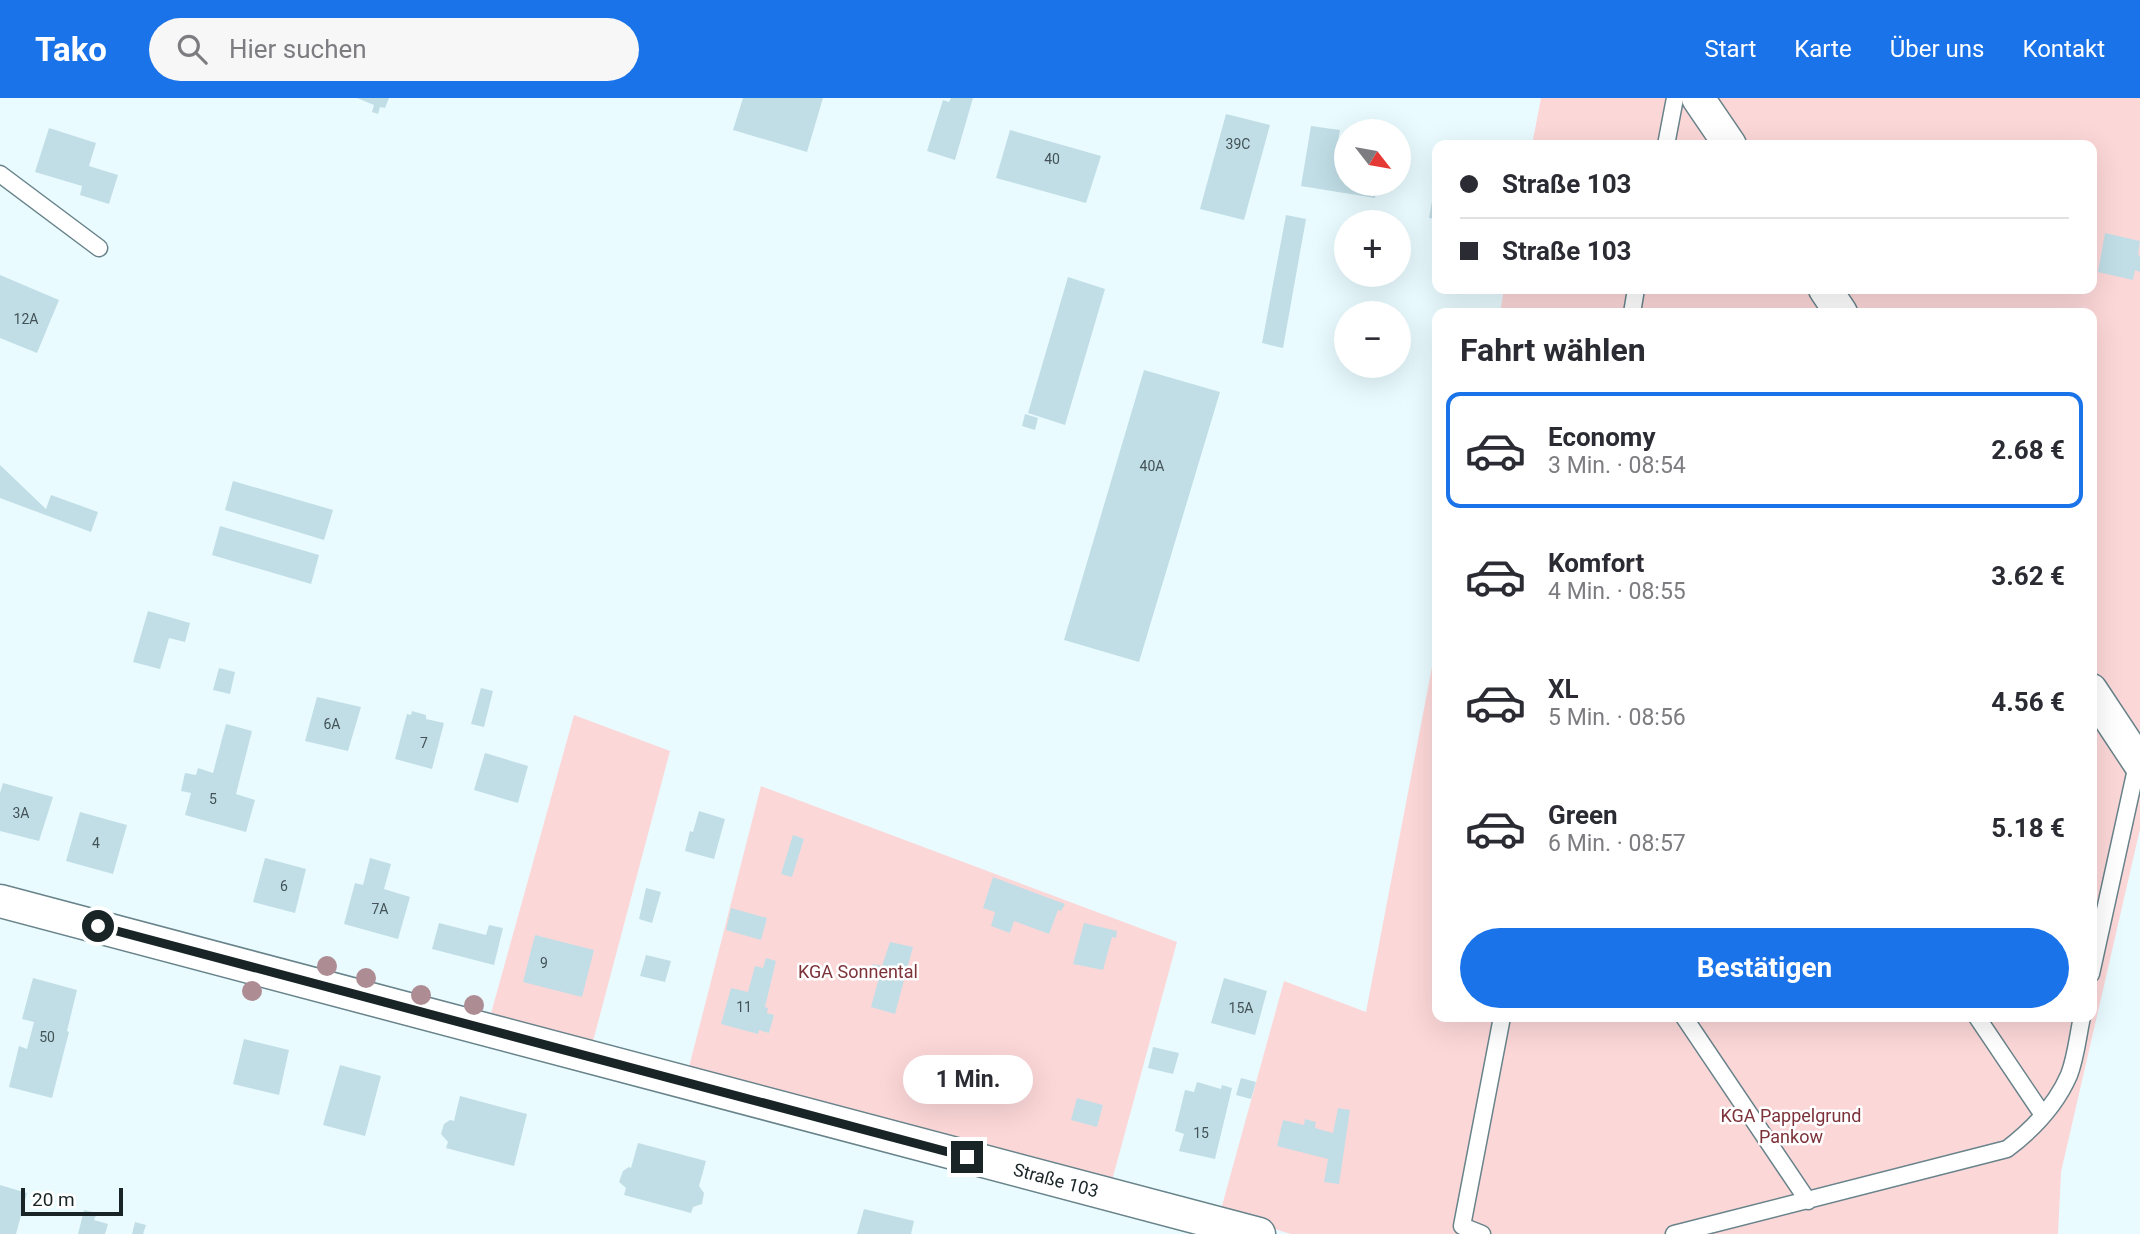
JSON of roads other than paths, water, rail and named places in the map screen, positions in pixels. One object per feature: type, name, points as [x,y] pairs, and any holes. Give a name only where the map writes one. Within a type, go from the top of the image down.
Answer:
[{"type":"street","points":[[1698,98],[1727,140]]},
{"type":"street","points":[[2097,699],[2139,762]]},
{"type":"street","name":"Straße 103","points":[[0,901],[1259,1234]]},
{"type":"lane","points":[[1666,140],[1675,98]]},
{"type":"lane","points":[[0,174],[99,248]]},
{"type":"lane","points":[[2097,948],[2139,762]]},
{"type":"lane","points":[[1482,1234],[1462,1226],[1501,1022]]},
{"type":"lane","points":[[1687,1022],[1808,1201]]},
{"type":"lane","points":[[1980,1022],[2043,1115]]},
{"type":"lane","points":[[1674,1234],[2007,1149],[2027,1134],[2059,1094],[2070,1073],[2081,1022]]},
{"type":"park label","name":"KGA Sonnental","points":[[858,971]]},
{"type":"park label","name":"KGA Pappelgrund Pankow","points":[[1791,1125]]}]
